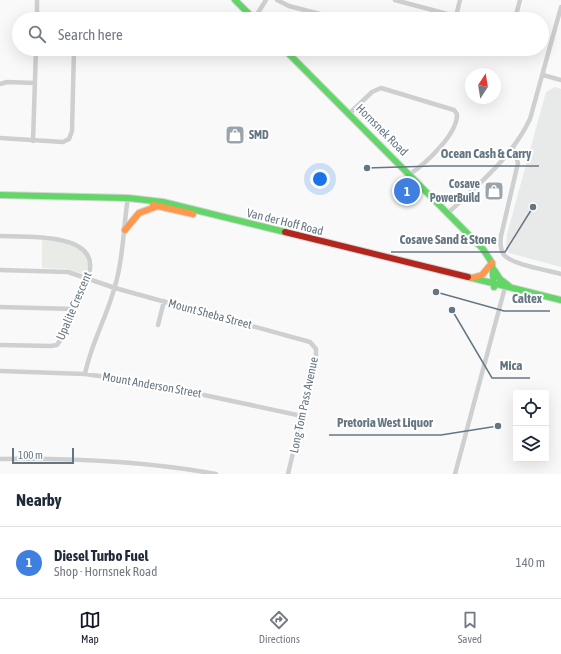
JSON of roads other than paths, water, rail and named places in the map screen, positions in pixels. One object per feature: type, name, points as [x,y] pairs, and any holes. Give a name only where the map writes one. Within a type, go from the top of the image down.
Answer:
[{"type":"main road","points":[[235,0],[247,12]]},
{"type":"main road","name":"Hornsnek Road","points":[[291,56],[350,113],[483,249],[504,283],[525,292]]},
{"type":"main road","name":"Van der Hoff Road","points":[[0,196],[127,200],[176,205],[471,279],[504,290],[561,304]]},
{"type":"main road","name":"Van der Hoff Road","points":[[127,200],[159,206],[494,286],[561,300]]},
{"type":"main road","points":[[124,230],[139,213],[159,206]]},
{"type":"main road","points":[[471,279],[482,275],[492,265]]},
{"type":"main road","points":[[492,265],[494,286]]},
{"type":"street","points":[[37,0],[37,12]]},
{"type":"street","points":[[258,12],[266,0]]},
{"type":"street","points":[[277,0],[294,8],[310,12]]},
{"type":"street","points":[[395,0],[442,12]]},
{"type":"street","points":[[457,12],[460,0]]},
{"type":"street","points":[[517,12],[520,0]]},
{"type":"street","points":[[549,52],[561,7]]},
{"type":"street","points":[[33,141],[36,56]]},
{"type":"street","points":[[0,138],[33,141],[67,141],[72,135],[74,56]]},
{"type":"street","points":[[448,213],[513,148],[530,119],[548,56]]},
{"type":"street","points":[[543,75],[561,80]]},
{"type":"street","points":[[0,84],[7,82],[34,83]]},
{"type":"street","points":[[350,113],[372,92],[381,88],[454,110],[457,114],[457,120],[451,135],[417,169],[410,174]]},
{"type":"street","points":[[513,148],[518,163],[501,236],[500,244],[502,251],[513,261],[561,274]]},
{"type":"street","points":[[85,374],[90,351],[115,288],[120,268],[127,200]]},
{"type":"street","name":"Upalite Crescent","points":[[0,236],[52,238],[79,246],[88,254],[90,268],[87,279],[57,345],[0,345]]},
{"type":"street","name":"Mount Sheba Street","points":[[0,270],[63,271],[115,288],[306,340]]},
{"type":"street","points":[[455,474],[504,290]]},
{"type":"street","points":[[158,325],[164,301]]},
{"type":"street","points":[[0,308],[74,309]]},
{"type":"street","name":"Long Tom Pass Avenue","points":[[288,474],[316,356],[316,349],[313,344],[306,340]]},
{"type":"street","name":"Mount Anderson Street","points":[[0,371],[85,374],[150,383],[302,416]]},
{"type":"street","points":[[0,459],[102,460],[149,464],[216,474]]},
{"type":"place","name":"SMD","points":[[235,135]]},
{"type":"place","name":"Ocean Cash & Carry","points":[[367,168]]},
{"type":"place","name":"Diesel Turbo Fuel","points":[[407,191]]},
{"type":"place","name":"Cosave PowerBuild","points":[[494,191]]},
{"type":"place","name":"Cosave Sand & Stone","points":[[533,207]]},
{"type":"place","name":"Caltex","points":[[436,292]]},
{"type":"place","name":"Mica","points":[[452,310]]},
{"type":"place","name":"Pretoria West Liquor","points":[[498,426]]}]
